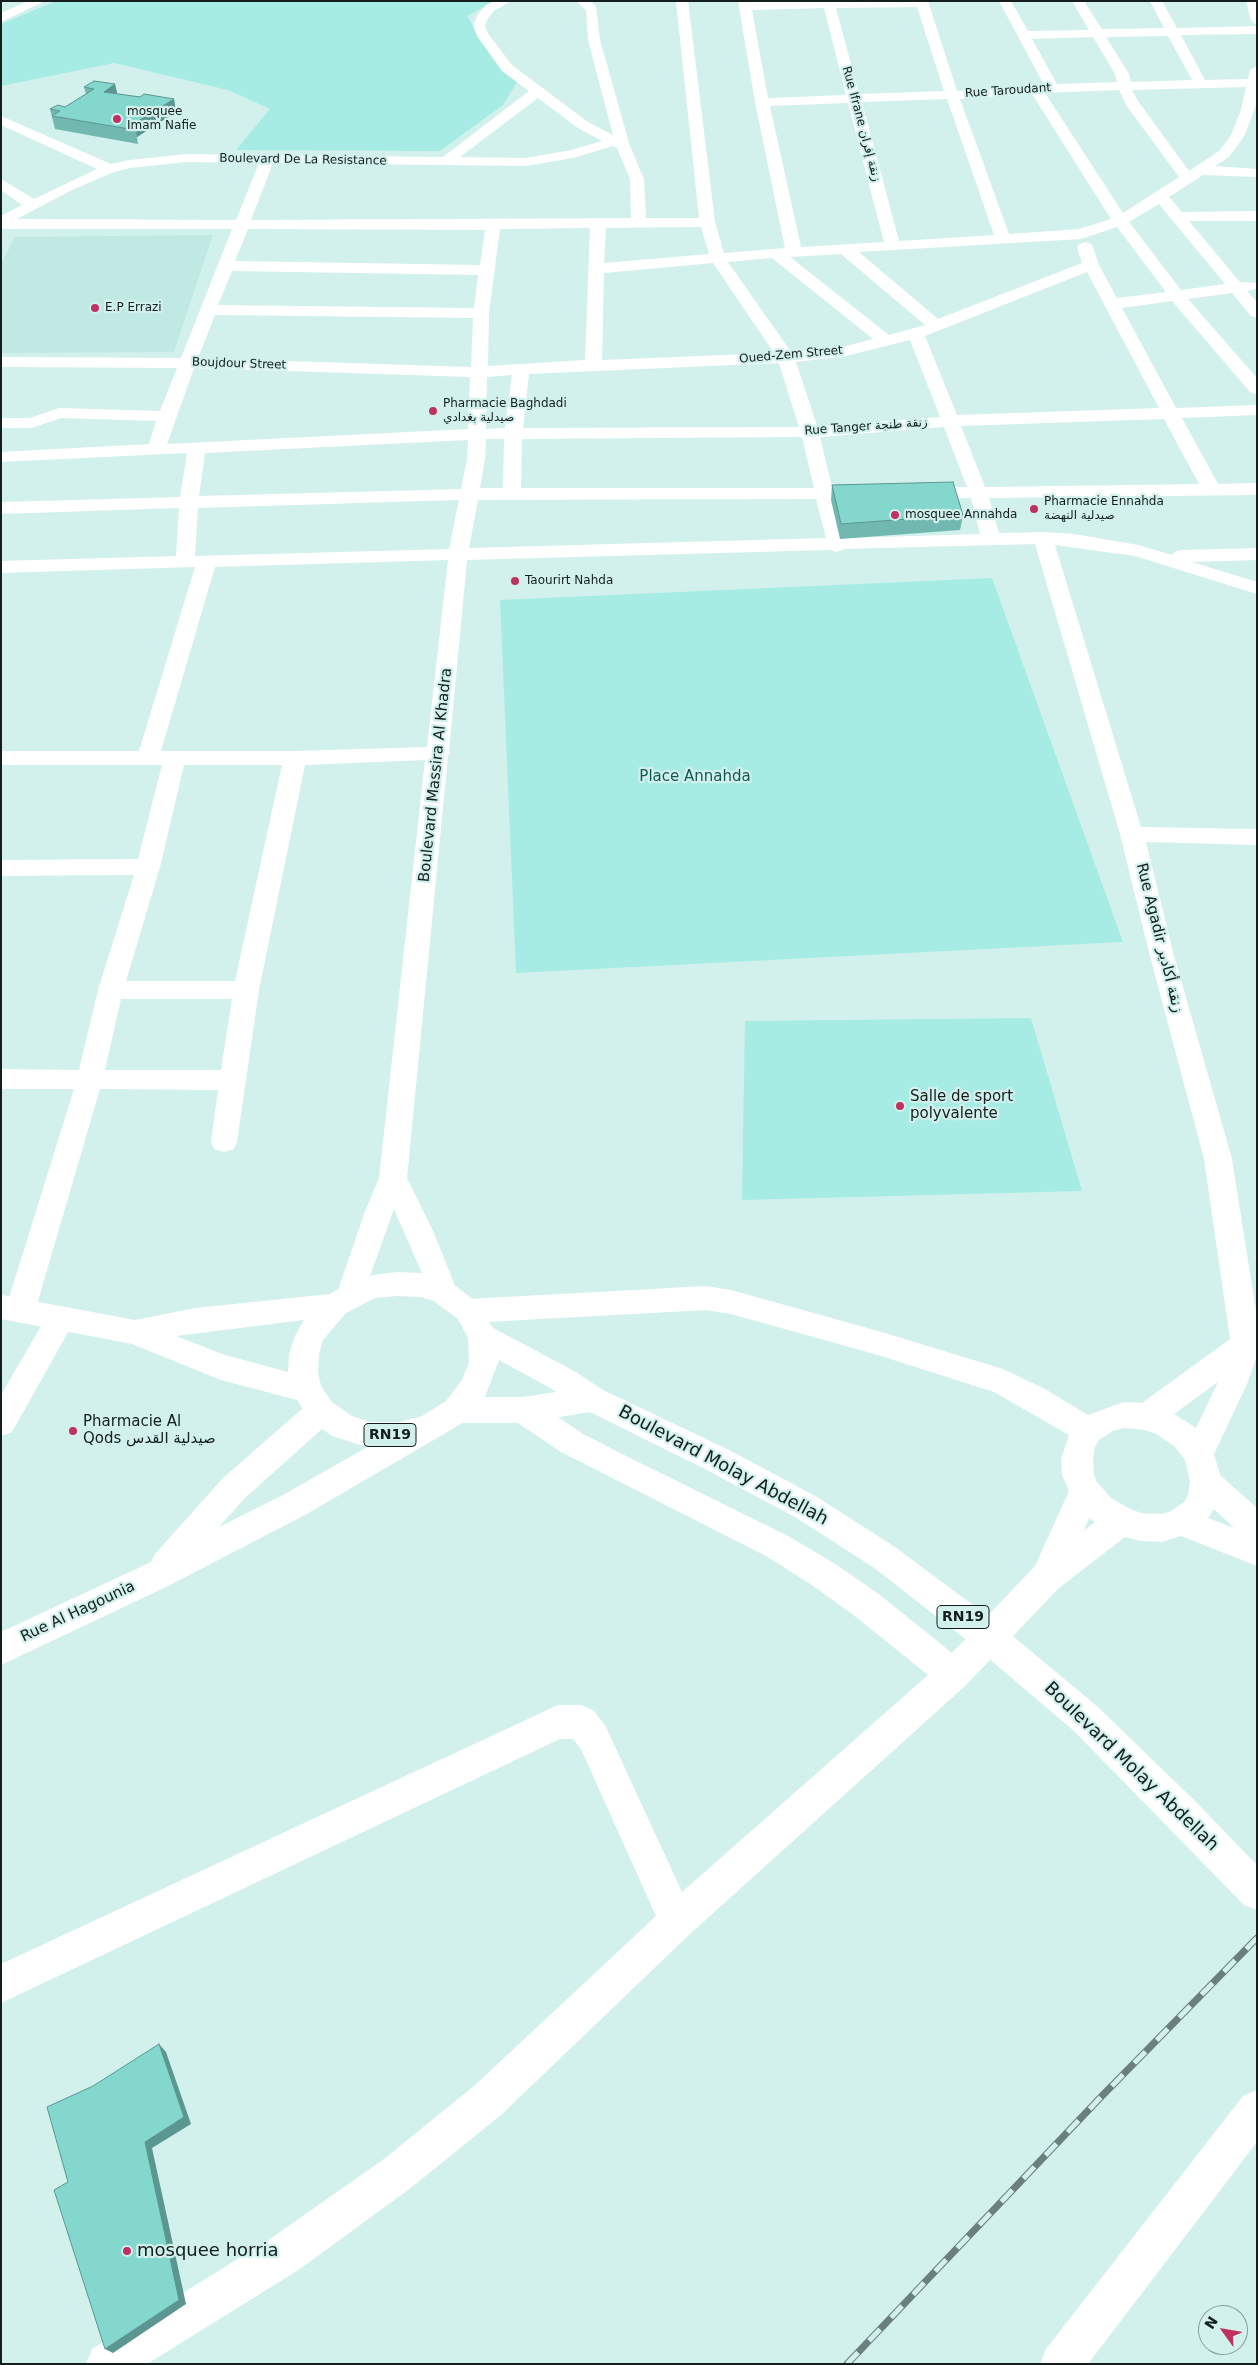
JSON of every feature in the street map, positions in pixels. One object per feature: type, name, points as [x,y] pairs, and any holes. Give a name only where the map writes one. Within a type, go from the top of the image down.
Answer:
[{"type":"street","points":[[1,18],[39,1]]},
{"type":"street","points":[[505,1],[490,8],[482,17],[479,26],[492,49],[507,68],[583,125],[620,144]]},
{"type":"street","points":[[582,1],[592,9],[594,40],[611,96],[620,144],[637,179],[640,223]]},
{"type":"street","points":[[682,1],[707,222],[718,258],[786,358],[810,432],[837,546]]},
{"type":"street","points":[[1005,1],[1053,88]]},
{"type":"street","points":[[1078,1],[1122,74],[1126,92],[1137,112],[1186,178]]},
{"type":"street","points":[[1156,1],[1201,85]]},
{"type":"street","points":[[1252,1],[1257,21]]},
{"type":"street","points":[[794,252],[762,102],[744,4],[922,2],[935,46],[1003,239]]},
{"type":"street","name":"Rue Ifrane زنقة إفران","points":[[828,3],[893,247]]},
{"type":"street","points":[[1023,34],[1257,30]]},
{"type":"street","points":[[596,269],[775,253],[1082,234],[1120,221],[1162,197],[1186,178],[1224,154],[1238,135],[1248,110],[1255,76]]},
{"type":"street","name":"Rue Taroudant","points":[[762,102],[953,95],[1053,88],[1201,85],[1255,76]]},
{"type":"street","points":[[1037,90],[1120,221],[1176,295],[1257,389]]},
{"type":"street","points":[[446,161],[538,91]]},
{"type":"street","points":[[1,120],[110,169]]},
{"type":"street","name":"Boulevard De La Resistance","points":[[1,223],[33,205],[110,169],[130,164],[188,158],[526,162],[620,144]]},
{"type":"street","points":[[156,450],[167,416],[267,160]]},
{"type":"street","points":[[1200,170],[1257,173]]},
{"type":"street","points":[[1,183],[33,205]]},
{"type":"street","points":[[1162,197],[1234,288],[1257,313]]},
{"type":"street","points":[[1177,218],[1257,216]]},
{"type":"street","points":[[1,223],[493,225],[707,222]]},
{"type":"street","points":[[592,365],[598,224]]},
{"type":"street","name":"Boulevard Massira Al Khadra","points":[[343,1301],[393,1178],[439,753],[458,554],[476,459],[477,372],[481,314],[493,225]]},
{"type":"street","points":[[1082,234],[1091,264],[1211,489]]},
{"type":"street","points":[[845,249],[936,326]]},
{"type":"street","points":[[775,253],[887,342]]},
{"type":"street","name":"Oued-Zem Street","points":[[477,372],[592,365],[786,358],[846,351],[916,334],[1091,264]]},
{"type":"street","points":[[225,266],[488,270]]},
{"type":"street","points":[[1112,304],[1257,285]]},
{"type":"street","points":[[209,310],[481,314]]},
{"type":"street","points":[[916,334],[952,421],[979,494],[991,539]]},
{"type":"street","name":"Boujdour Street","points":[[1,362],[188,363],[477,372]]},
{"type":"street","points":[[512,494],[514,434],[520,369]]},
{"type":"street","name":"Rue Tanger زنقة طنجة","points":[[1,457],[476,434],[810,432],[952,421],[1257,410]]},
{"type":"street","points":[[1,423],[32,423],[59,413],[167,416]]},
{"type":"street","points":[[185,560],[189,502],[198,448]]},
{"type":"street","points":[[902,493],[979,494],[1257,489]]},
{"type":"street","points":[[1,508],[468,494],[882,493]]},
{"type":"street","points":[[1,567],[185,560],[837,546],[1043,538],[1074,540],[1112,546],[1158,557],[1257,588]]},
{"type":"street","name":"Rue Agadir زنقة أكادير","points":[[1043,538],[1132,834],[1161,952],[1218,1160],[1246,1344]]},
{"type":"street","points":[[1158,557],[1257,554]]},
{"type":"street","points":[[148,759],[207,560]]},
{"type":"street","points":[[1,758],[295,758],[439,753]]},
{"type":"street","points":[[11,1309],[90,1079],[111,990],[148,867],[175,758]]},
{"type":"street","points":[[224,1142],[246,990],[295,758]]},
{"type":"street","points":[[1132,834],[1257,838]]},
{"type":"street","points":[[1,868],[148,867]]},
{"type":"street","points":[[111,990],[246,990]]},
{"type":"street","points":[[1,1079],[233,1080]]},
{"type":"street","points":[[393,1178],[419,1231],[444,1292]]},
{"type":"street","name":"RN19","points":[[11,1309],[135,1332],[220,1367],[314,1400],[343,1427],[370,1435],[400,1435],[430,1427],[457,1410],[475,1387],[484,1362],[483,1337],[468,1311],[444,1292],[422,1285],[398,1284],[373,1287],[343,1301],[321,1320],[307,1345],[303,1372],[314,1400]]},
{"type":"street","points":[[468,1311],[706,1298],[731,1302],[878,1343],[1003,1382],[1034,1398],[1088,1431]]},
{"type":"street","name":"RN19","points":[[135,1332],[195,1320],[343,1301]]},
{"type":"street","points":[[1,1423],[61,1318]]},
{"type":"street","name":"Boulevard Molay Abdellah","points":[[483,1337],[605,1405],[718,1460],[806,1506],[884,1557],[984,1634],[1086,1719],[1184,1816],[1257,1892]]},
{"type":"street","points":[[1147,1417],[1246,1344]]},
{"type":"street","points":[[1246,1344],[1203,1468],[1203,1498],[1195,1512],[1181,1522],[1162,1528],[1142,1527],[1121,1521],[1100,1508],[1085,1491],[1078,1475],[1077,1459],[1080,1444],[1088,1431],[1104,1421],[1124,1416],[1147,1417],[1167,1425],[1185,1437],[1203,1468],[1257,1528]]},
{"type":"street","points":[[155,1576],[314,1400]]},
{"type":"street","points":[[457,1410],[523,1410],[605,1405]]},
{"type":"street","points":[[523,1410],[572,1443],[777,1546],[826,1576],[868,1606],[953,1675]]},
{"type":"street","name":"Rue Al Hagounia","points":[[1,1649],[155,1576],[294,1505],[430,1427]]},
{"type":"street","points":[[1047,1577],[1085,1491]]},
{"type":"street","points":[[107,2364],[285,2254],[398,2174],[488,2100],[677,1921],[953,1675],[1047,1577],[1121,1521]]},
{"type":"street","points":[[1181,1522],[1257,1551]]},
{"type":"street","points":[[1,1984],[558,1722],[581,1722],[593,1737],[677,1921]]},
{"type":"street","points":[[1061,2364],[1257,2110]]},
{"type":"shaded area","name":"E.P Errazi","points":[[213,235],[174,352],[1,353],[1,264],[15,237]]},
{"type":"green space","points":[[56,1],[495,1],[467,16],[487,46],[517,82],[503,105],[440,151],[236,150],[270,109],[228,90],[114,63],[1,86],[1,24]]},
{"type":"green space","name":"Place Annahda","points":[[992,578],[1123,942],[516,973],[500,600]]},
{"type":"green space","name":"Salle de sport polyvalente","points":[[1031,1018],[1082,1191],[742,1200],[745,1021]]},
{"type":"building","points":[[94,81],[115,84],[104,92],[140,97],[144,94],[174,99],[135,123],[135,130],[52,116],[60,111],[50,109],[58,105],[65,107],[94,89],[84,87]]},
{"type":"building","points":[[953,482],[963,515],[841,524],[832,485]]},
{"type":"building","name":"mosquee horria","points":[[159,2044],[184,2117],[145,2142],[179,2300],[105,2349],[54,2190],[68,2182],[47,2107],[93,2086]]},
{"type":"railway","points":[[847,2364],[1099,2099],[1257,1938]]},
{"type":"place","name":"mosquee Imam Nafie","points":[[117,119]]},
{"type":"place","name":"E.P Errazi","points":[[95,308]]},
{"type":"place","name":"Pharmacie Baghdadi صيدلية بغدادي","points":[[433,411]]},
{"type":"place","name":"Pharmacie Ennahda صيدلية النهضة","points":[[1034,509]]},
{"type":"place","name":"mosquee Annahda","points":[[895,515]]},
{"type":"place","name":"Taourirt Nahda","points":[[515,581]]},
{"type":"place","name":"Salle de sport polyvalente","points":[[900,1106]]},
{"type":"place","name":"Pharmacie Al Qods صيدلية القدس","points":[[73,1431]]},
{"type":"place","name":"mosquee horria","points":[[127,2251]]}]
